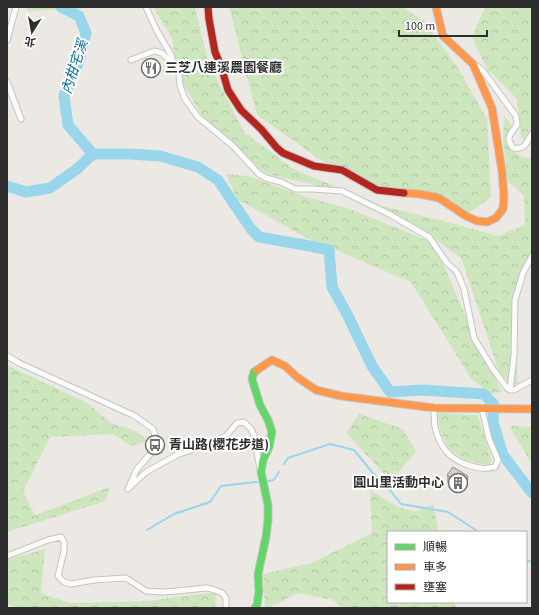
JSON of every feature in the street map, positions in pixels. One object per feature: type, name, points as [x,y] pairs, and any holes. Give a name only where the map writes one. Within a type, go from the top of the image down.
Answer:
[{"type":"street","points":[[7,40],[16,7]]},
{"type":"street","points":[[146,7],[157,31],[171,55],[173,64]]},
{"type":"street","points":[[208,7],[215,52],[228,90],[241,110],[283,153],[314,166],[342,170],[377,190],[420,194],[439,198],[466,216],[476,221],[487,222],[496,218],[503,209],[504,197],[502,171],[492,108],[473,64]]},
{"type":"street","points":[[436,7],[442,36],[483,71],[516,116],[517,125],[508,138],[513,148],[523,148],[532,134]]},
{"type":"street","points":[[131,60],[154,51],[162,53],[173,64],[179,74],[180,86],[185,99],[198,117],[233,146],[259,174],[295,189],[342,191],[389,214],[429,237],[457,272],[464,289],[474,338],[493,369],[510,390]]},
{"type":"street","points":[[7,82],[21,119]]},
{"type":"street","points":[[510,390],[514,356],[515,300],[523,273],[532,256]]},
{"type":"street","points":[[7,356],[135,416],[152,429],[156,439],[152,452],[137,469],[128,489],[146,472],[177,455],[214,442],[226,436],[237,423],[244,422],[251,429],[254,435],[260,472],[268,505],[266,537],[258,574],[259,591],[257,606],[255,608]]},
{"type":"street","points":[[260,472],[263,460],[269,447],[272,432],[268,420],[260,405],[252,379],[254,372],[272,360],[285,366],[297,377],[316,390],[324,393],[434,408],[532,409]]},
{"type":"street","points":[[510,390],[514,390],[532,380]]},
{"type":"street","points":[[434,408],[435,426],[441,444],[449,456],[461,463],[484,469],[495,467],[498,460],[489,439],[484,409]]},
{"type":"street","points":[[7,556],[48,540],[60,537],[64,542],[64,551],[58,576],[64,582],[71,584],[94,580],[126,578],[146,591],[177,592],[206,588],[222,593],[226,598],[226,608]]},
{"type":"green space","points":[[26,7],[93,7],[93,8],[28,11]]},
{"type":"green space","points":[[154,7],[195,7],[208,62],[244,132],[293,169],[382,206],[498,236],[525,225],[524,196],[508,181],[503,140],[504,115],[512,126],[511,150],[523,157],[532,158],[532,253],[527,262],[514,308],[518,386],[499,373],[462,259],[428,234],[388,211],[311,184],[267,174],[211,130],[178,76],[172,38]]},
{"type":"green space","points":[[229,7],[402,7],[423,20],[458,68],[487,119],[491,197],[469,213],[401,189],[351,181],[257,115]]},
{"type":"green space","points":[[485,7],[532,7],[532,135],[527,142],[521,137],[517,99],[492,73],[488,71],[472,37]]},
{"type":"green space","points":[[226,174],[248,176],[306,197],[347,208],[434,243],[465,315],[502,392],[489,393],[471,378],[411,282],[305,237],[237,199]]},
{"type":"green space","points":[[7,365],[87,403],[111,423],[136,431],[148,441],[131,446],[113,434],[50,437],[23,491],[35,515],[110,487],[105,501],[7,532]]},
{"type":"green space","points":[[437,413],[477,415],[492,463],[486,465],[465,460],[449,449],[440,430]]},
{"type":"green space","points":[[359,414],[403,429],[416,452],[391,481],[346,433]]},
{"type":"green space","points":[[509,426],[532,427],[532,464]]},
{"type":"green space","points":[[370,490],[398,507],[416,512],[433,504],[439,531],[387,531],[387,603],[454,603],[456,608],[341,608],[334,600],[298,593],[268,608],[265,608],[263,574],[311,563],[372,533]]},
{"type":"green space","points":[[45,549],[41,593],[69,603],[147,601],[217,592],[215,608],[21,608],[7,604],[7,560]]},
{"type":"building","points":[[453,467],[468,476],[466,481],[464,479],[461,484],[447,475]]},
{"type":"waterway","name":"內柑宅溪","points":[[61,7],[79,16],[86,33],[80,58],[64,96],[68,125],[93,154]]},
{"type":"waterway","points":[[7,186],[26,192],[50,188],[77,169],[93,154],[160,156],[198,167],[218,180],[251,229],[259,237],[329,250],[332,287],[372,366],[390,392],[423,390],[484,394],[494,405],[493,422],[503,455],[532,493]]},
{"type":"waterway","points":[[284,464],[288,458],[330,444],[354,450],[401,504],[448,512],[477,531]]},
{"type":"waterway","points":[[268,481],[274,480],[279,472]]},
{"type":"waterway","points":[[147,530],[174,514],[210,502],[221,486],[257,482]]},
{"type":"waterway","points":[[527,560],[532,562]]},
{"type":"traffic: fast","points":[[255,608],[257,605],[259,591],[258,574],[268,520],[268,505],[261,472],[263,460],[269,447],[272,432],[268,420],[260,405],[252,379],[254,372],[257,370]]},
{"type":"traffic: slow","points":[[404,193],[420,194],[439,198],[466,216],[477,221],[487,222],[496,218],[503,209],[504,197],[502,171],[492,108],[473,64],[443,36],[436,7]]},
{"type":"traffic: slow","points":[[257,370],[272,360],[285,366],[297,377],[316,390],[341,396],[434,408],[532,409]]},
{"type":"traffic: jam","points":[[208,7],[215,52],[228,90],[241,110],[261,129],[277,148],[283,153],[314,166],[342,170],[377,190],[404,193]]},
{"type":"place","name":"三芝八連溪農園餐廳","points":[[151,68]]},
{"type":"place","name":"青山路(櫻花步道)","points":[[155,445]]},
{"type":"place","name":"圓山里活動中心","points":[[458,483]]}]
